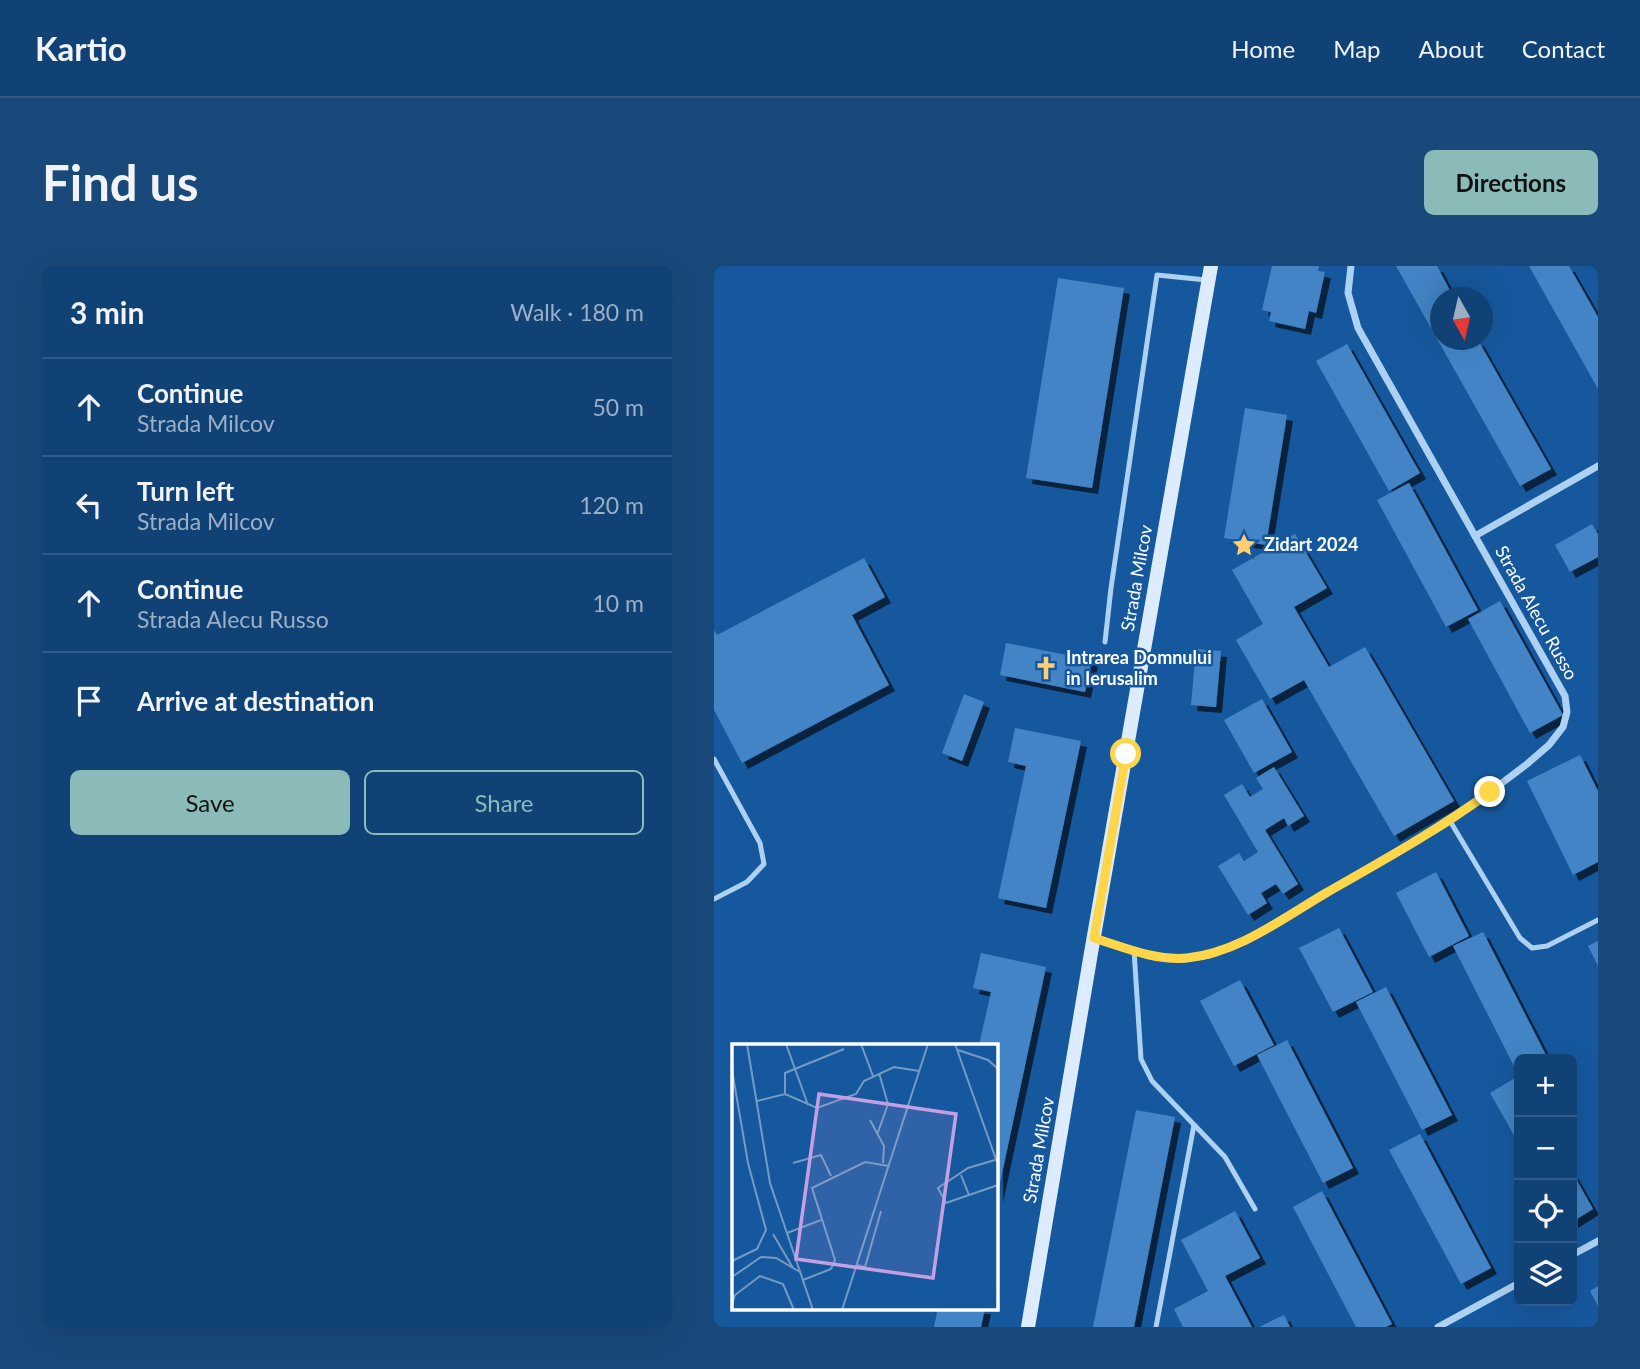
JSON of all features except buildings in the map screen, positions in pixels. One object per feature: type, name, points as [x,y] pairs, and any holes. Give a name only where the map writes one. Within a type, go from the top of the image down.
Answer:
[{"type":"main road","name":"Strada Milcov","points":[[1028,1327],[1210,273]]},
{"type":"street","name":"Strada Alecu Russo","points":[[1351,266],[1348,293],[1358,328],[1565,696],[1567,712],[1563,727],[1549,745],[1450,821]]},
{"type":"street","name":"Strada Alecu Russo","points":[[1475,536],[1598,466]]},
{"type":"street","points":[[1094,938],[1156,957],[1184,959],[1209,955],[1248,939],[1450,821]]},
{"type":"street","points":[[1577,1252],[1598,1241]]},
{"type":"street","points":[[1438,1327],[1514,1286]]},
{"type":"lane","points":[[1105,642],[1157,275],[1210,273]]},
{"type":"lane","points":[[714,758],[760,843],[764,864],[747,882],[714,899]]},
{"type":"lane","points":[[1450,821],[1520,938],[1532,948],[1547,946],[1598,920]]},
{"type":"lane","points":[[1134,950],[1141,1059],[1152,1081],[1225,1157],[1255,1209]]},
{"type":"lane","points":[[1156,1327],[1194,1125]]},
{"type":"place","name":"Zidart 2024","points":[[1244,545]]},
{"type":"place","name":"Intrarea Domnului in Ierusalim","points":[[1046,668]]},
{"type":"route","points":[[1126,754],[1094,938],[1156,957],[1184,959],[1209,955],[1248,939],[1450,821],[1490,792]]}]
